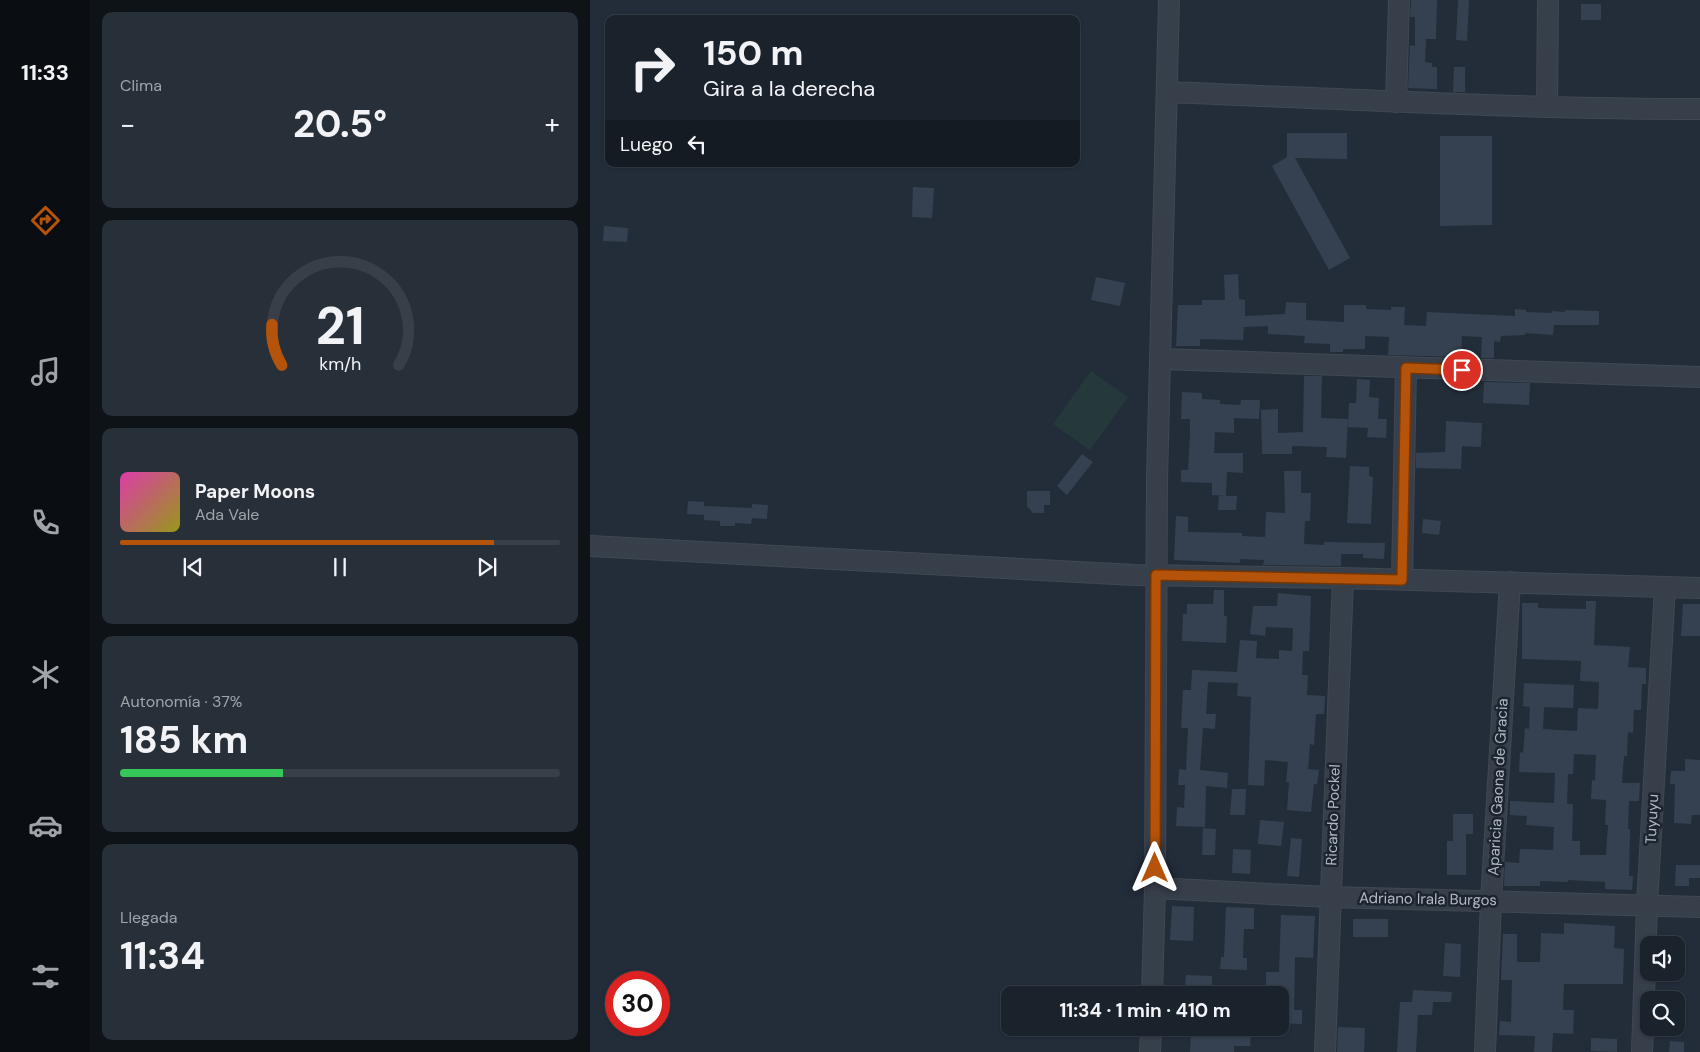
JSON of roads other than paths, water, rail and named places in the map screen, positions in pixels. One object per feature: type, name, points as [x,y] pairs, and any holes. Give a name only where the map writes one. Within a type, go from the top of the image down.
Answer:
[{"type":"street","points":[[1152,986],[1155,888],[1156,575],[1169,0]]},
{"type":"street","points":[[1396,102],[1399,0]]},
{"type":"street","points":[[1547,106],[1548,0]]},
{"type":"street","points":[[1167,92],[1396,102],[1700,109]]},
{"type":"street","points":[[1160,359],[1700,377]]},
{"type":"street","points":[[1402,580],[1406,368]]},
{"type":"street","points":[[590,546],[1156,575],[1700,588]]},
{"type":"street","name":"Ricardo Pockel","points":[[1325,1052],[1343,578]]},
{"type":"street","name":"Aparicia Gaona de Gracia","points":[[1485,1052],[1491,901],[1510,582]]},
{"type":"street","name":"Tuyuyu","points":[[1642,1052],[1647,905],[1665,587]]},
{"type":"street","name":"Adriano Irala Burgos","points":[[1155,888],[1330,897],[1700,907]]},
{"type":"street","points":[[1150,1052],[1151,1036]]}]
